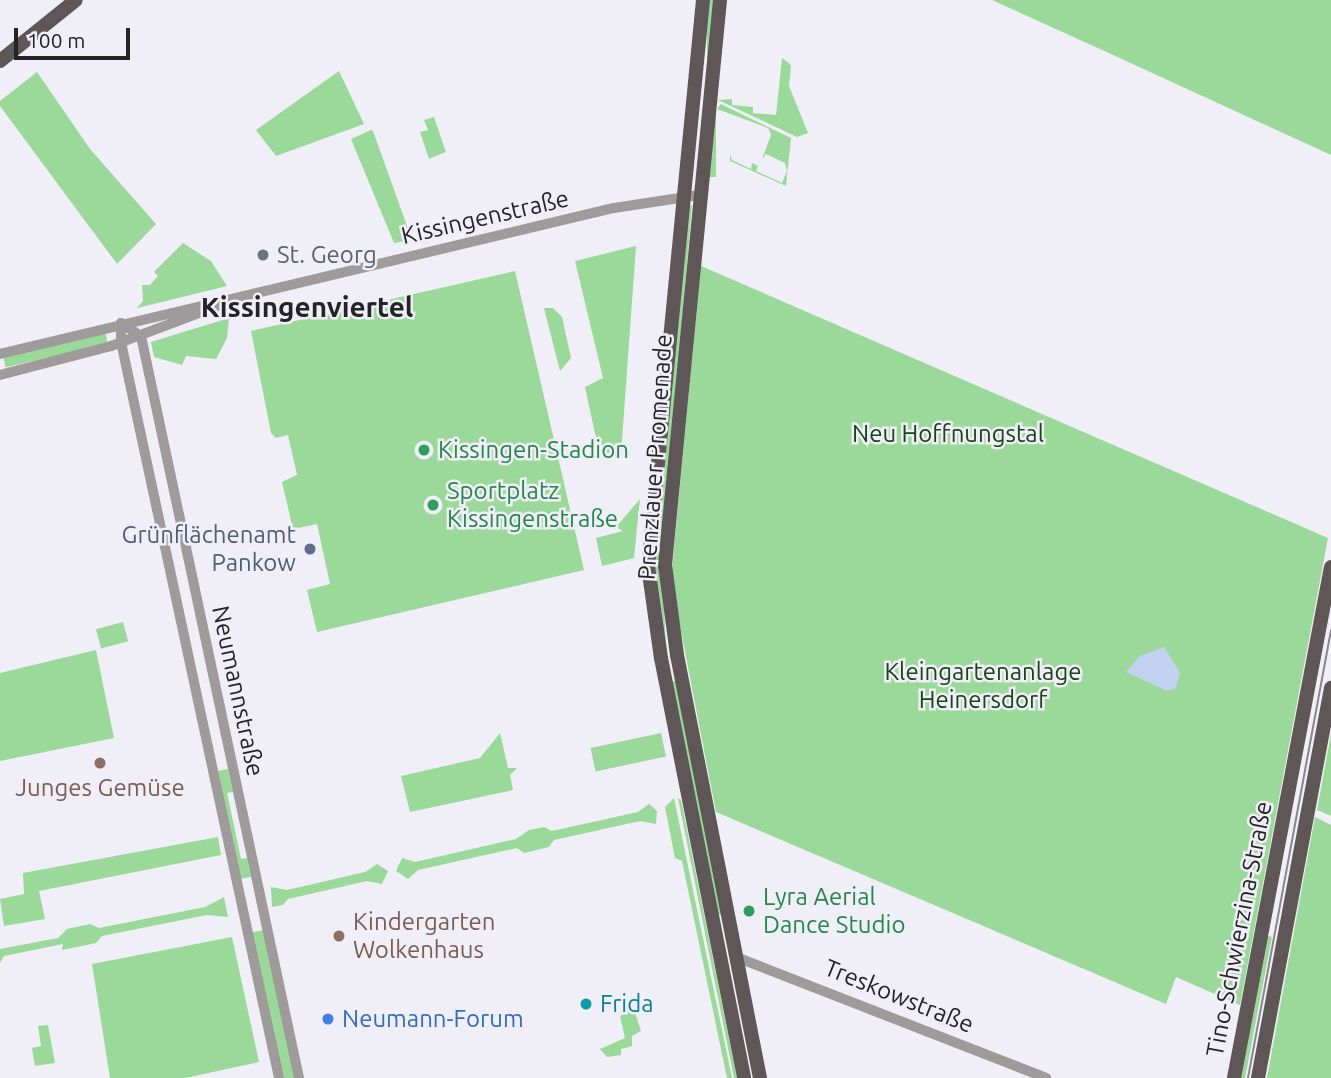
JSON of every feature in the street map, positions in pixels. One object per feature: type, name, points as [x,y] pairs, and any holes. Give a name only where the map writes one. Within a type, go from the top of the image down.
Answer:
[{"type":"main road","points":[[0,61],[76,0]]},
{"type":"main road","name":"Prenzlauer Promenade","points":[[703,0],[665,565],[677,655],[760,1078]]},
{"type":"main road","name":"Prenzlauer Promenade","points":[[720,0],[691,195],[648,566],[661,658],[744,1078]]},
{"type":"main road","name":"Tino-Schwierzina-Straße","points":[[1234,1078],[1331,567]]},
{"type":"main road","name":"Tino-Schwierzina-Straße","points":[[1258,1078],[1331,688]]},
{"type":"main road","name":"Tino-Schwierzina-Straße","points":[[1288,789],[1310,794]]},
{"type":"street","name":"Kissingenstraße","points":[[0,354],[121,323],[691,195]]},
{"type":"street","name":"Kissingenstraße","points":[[0,375],[141,336],[241,296]]},
{"type":"street","points":[[121,323],[141,336]]},
{"type":"street","name":"Neumannstraße","points":[[121,323],[121,342],[279,1078]]},
{"type":"street","name":"Neumannstraße","points":[[141,336],[299,1078]]},
{"type":"street","name":"Treskowstraße","points":[[736,957],[1046,1078]]},
{"type":"green space","points":[[707,0],[716,0],[716,177],[707,177]]},
{"type":"green space","points":[[992,0],[1331,0],[1331,155],[1100,49]]},
{"type":"green space","points":[[782,58],[791,65],[789,86],[808,133],[797,137],[718,100],[732,99],[732,105],[753,107],[753,113],[776,115]]},
{"type":"green space","points":[[339,71],[364,124],[276,156],[256,130]]},
{"type":"green space","points":[[37,72],[90,149],[156,224],[117,264],[0,106],[0,101]]},
{"type":"green space","points":[[721,104],[791,138],[786,186],[730,161],[730,154],[732,160],[751,169],[752,163],[758,166],[756,171],[782,183],[787,171],[785,163],[766,154],[762,159],[771,135],[768,128],[717,109]]},
{"type":"green space","points":[[434,117],[446,152],[429,159],[420,132],[428,130],[424,120]]},
{"type":"green space","points":[[371,130],[412,240],[394,243],[351,139]]},
{"type":"green space","points":[[692,205],[662,564],[666,650],[653,584],[686,207]]},
{"type":"green space","points":[[183,243],[211,261],[227,286],[137,308],[143,301],[142,285],[150,285],[158,276],[154,272]]},
{"type":"green space","points":[[636,246],[621,454],[599,452],[585,387],[603,378],[575,261]]},
{"type":"green space","name":"Kleingartenanlage Heinersdorf","points":[[701,266],[1328,538],[1240,1005],[1176,977],[1166,1004],[716,812],[671,579]]},
{"type":"green space","name":"Kissingen-Stadion","points":[[515,271],[584,570],[317,632],[307,590],[330,584],[317,524],[293,529],[282,482],[297,475],[288,435],[276,438],[271,433],[251,331]]},
{"type":"green space","points":[[544,308],[553,308],[562,317],[571,358],[560,371]]},
{"type":"green space","points":[[229,318],[227,338],[216,359],[186,356],[182,365],[154,357],[151,342]]},
{"type":"green space","points":[[105,331],[108,344],[6,367],[3,355]]},
{"type":"green space","points":[[640,499],[634,558],[602,566],[596,538],[623,531],[616,527]]},
{"type":"green space","points":[[123,622],[128,641],[101,649],[96,629]]},
{"type":"green space","points":[[96,650],[114,738],[0,761],[0,673]]},
{"type":"green space","points":[[679,680],[724,914],[715,916],[669,682]]},
{"type":"green space","points":[[500,733],[508,768],[517,768],[510,775],[513,790],[410,812],[401,776],[480,758]]},
{"type":"green space","points":[[661,733],[666,756],[596,771],[591,748]]},
{"type":"green space","points":[[1331,734],[1331,816],[1317,810]]},
{"type":"green space","points":[[228,769],[233,792],[227,793],[241,859],[247,858],[251,877],[240,879],[218,771]]},
{"type":"green space","points":[[674,798],[732,1078],[727,1078],[682,861],[675,858],[665,807]]},
{"type":"green space","points":[[678,798],[681,800],[737,1078],[734,1078]]},
{"type":"green space","points":[[649,804],[657,811],[656,824],[640,821],[554,840],[549,847],[524,853],[517,848],[418,870],[408,879],[396,871],[402,858],[415,862],[516,839],[529,830],[544,827],[552,831],[638,812]]},
{"type":"green space","points":[[1315,817],[1331,825],[1331,1078],[1267,1078]]},
{"type":"green space","points":[[218,837],[221,855],[39,891],[45,919],[4,926],[0,899],[24,894],[23,873]]},
{"type":"green space","points":[[377,864],[388,871],[382,884],[367,881],[288,899],[283,905],[272,907],[271,887],[287,890],[365,872]]},
{"type":"green space","points":[[224,897],[228,917],[207,915],[102,936],[96,943],[62,950],[63,944],[4,956],[0,963],[0,949],[58,938],[67,929],[90,924],[99,928],[205,907]]},
{"type":"green space","points":[[263,930],[294,1078],[283,1078],[252,932]]},
{"type":"green space","points":[[1265,935],[1272,937],[1245,1078],[1239,1078]]},
{"type":"green space","points":[[232,937],[259,1062],[185,1078],[110,1078],[92,964]]},
{"type":"green space","points":[[634,1010],[641,1031],[632,1036],[632,1046],[621,1049],[621,1055],[607,1057],[600,1049],[625,1038],[620,1016]]},
{"type":"green space","points":[[48,1025],[55,1063],[35,1066],[32,1048],[41,1046],[38,1026]]},
{"type":"water","points":[[1164,647],[1180,672],[1176,688],[1167,691],[1126,672],[1140,656]]},
{"type":"tram line","points":[[1248,1078],[1331,631]]},
{"type":"place","name":"St. Georg","points":[[263,255]]},
{"type":"place","name":"Kissingen-Stadion","points":[[424,450]]},
{"type":"place","name":"Sportplatz Kissingenstraße","points":[[433,505]]},
{"type":"place","name":"Grünflächenamt Pankow","points":[[310,549]]},
{"type":"place","name":"Junges Gemüse","points":[[100,763]]},
{"type":"place","name":"Lyra Aerial Dance Studio","points":[[749,911]]},
{"type":"place","name":"Kindergarten Wolkenhaus","points":[[339,936]]},
{"type":"place","name":"Frida","points":[[586,1004]]},
{"type":"place","name":"Neumann-Forum","points":[[328,1019]]},
{"type":"district","name":"Kissingenviertel","points":[[307,307]]},
{"type":"park label","name":"Neu Hoffnungstal","points":[[948,434]]}]
